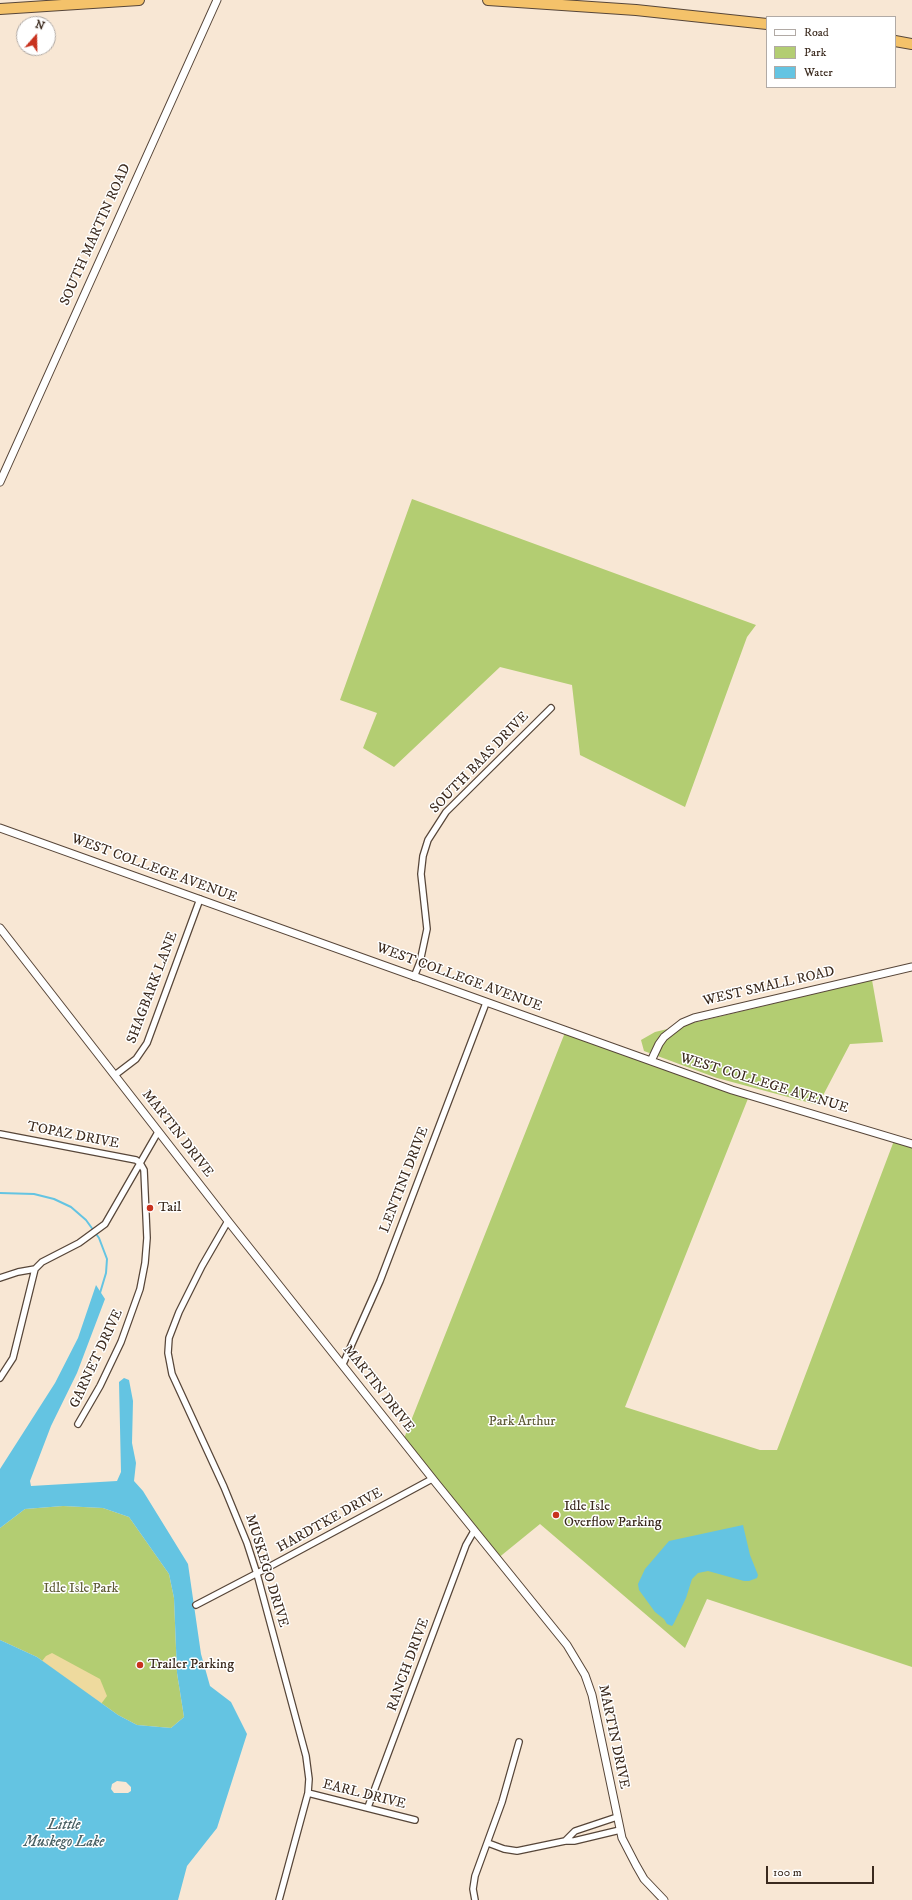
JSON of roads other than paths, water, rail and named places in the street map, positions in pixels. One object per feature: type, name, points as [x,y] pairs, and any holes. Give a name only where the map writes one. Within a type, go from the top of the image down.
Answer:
[{"type":"highway","points":[[0,9],[139,0]]},
{"type":"highway","points":[[488,0],[636,10],[766,24]]},
{"type":"highway","points":[[896,41],[912,44]]},
{"type":"street","name":"SOUTH MARTIN ROAD","points":[[0,482],[217,0]]},
{"type":"street","name":"SOUTH BAAS DRIVE","points":[[414,976],[420,962],[427,929],[421,874],[422,856],[428,840],[446,812],[551,708]]},
{"type":"street","name":"WEST COLLEGE AVENUE","points":[[0,828],[486,1003],[772,1103],[861,1127],[912,1144]]},
{"type":"street","name":"SHAGBARK LANE","points":[[115,1076],[136,1059],[147,1043],[200,899]]},
{"type":"street","name":"MARTIN DRIVE","points":[[0,928],[158,1132],[343,1364],[432,1479],[567,1645],[585,1675],[598,1717],[616,1817],[620,1830],[636,1865],[649,1884],[664,1900]]},
{"type":"street","name":"WEST SMALL ROAD","points":[[651,1061],[664,1037],[682,1023],[694,1018],[912,967]]},
{"type":"street","name":"LENTINI DRIVE","points":[[343,1364],[380,1281],[486,1003]]},
{"type":"street","points":[[0,1378],[13,1358],[35,1270],[42,1262],[91,1235],[105,1224],[158,1132]]},
{"type":"street","name":"TOPAZ DRIVE","points":[[0,1134],[136,1160],[140,1163]]},
{"type":"street","name":"GARNET DRIVE","points":[[78,1424],[100,1386],[121,1342],[132,1316],[143,1277],[147,1238],[146,1176],[140,1163]]},
{"type":"street","name":"MUSKEGO DRIVE","points":[[228,1221],[202,1266],[179,1312],[169,1338],[168,1353],[172,1374],[224,1487],[257,1574],[301,1737],[308,1771],[308,1792],[279,1900]]},
{"type":"street","points":[[0,1278],[18,1272],[35,1270]]},
{"type":"street","name":"HARDTKE DRIVE","points":[[196,1605],[257,1574],[432,1479]]},
{"type":"street","name":"RANCH DRIVE","points":[[368,1807],[466,1545],[474,1531]]},
{"type":"street","points":[[475,1900],[473,1889],[474,1876],[488,1843],[502,1802],[519,1742]]},
{"type":"street","name":"EARL DRIVE","points":[[308,1792],[415,1820]]},
{"type":"street","points":[[565,1841],[575,1831],[616,1817]]},
{"type":"street","points":[[488,1843],[504,1849],[517,1851],[565,1841],[574,1841],[620,1830]]},
{"type":"water","name":"Little Muskego Lake","points":[[96,1285],[105,1299],[77,1373],[51,1426],[30,1481],[31,1486],[117,1481],[121,1472],[119,1382],[124,1378],[129,1380],[133,1401],[132,1443],[136,1463],[134,1481],[143,1491],[188,1564],[201,1654],[210,1686],[231,1702],[247,1734],[217,1828],[187,1866],[178,1900],[0,1900],[0,1640],[37,1657],[118,1715],[137,1725],[171,1728],[184,1717],[177,1673],[174,1598],[169,1574],[129,1517],[103,1508],[63,1506],[25,1509],[0,1528],[0,1469],[55,1383],[78,1338]],"holes":[[[117,1781],[126,1782],[131,1787],[131,1791],[128,1793],[114,1793],[111,1789],[112,1784]]]},
{"type":"water","points":[[743,1525],[750,1555],[758,1575],[757,1578],[744,1581],[708,1571],[698,1573],[692,1579],[686,1598],[674,1623],[672,1626],[667,1624],[664,1619],[655,1612],[639,1590],[638,1584],[645,1569],[669,1541]]},
{"type":"waterway","points":[[0,1193],[34,1194],[54,1199],[71,1207],[86,1220],[99,1238],[107,1259],[106,1273],[100,1293]]},
{"type":"place","name":"Tail","points":[[150,1208]]},
{"type":"place","name":"Idle Isle Overflow Parking","points":[[556,1515]]},
{"type":"place","name":"Trailer Parking","points":[[140,1665]]},
{"type":"park label","name":"Park Arthur","points":[[522,1422]]},
{"type":"park label","name":"Idle Isle Park","points":[[81,1589]]}]
